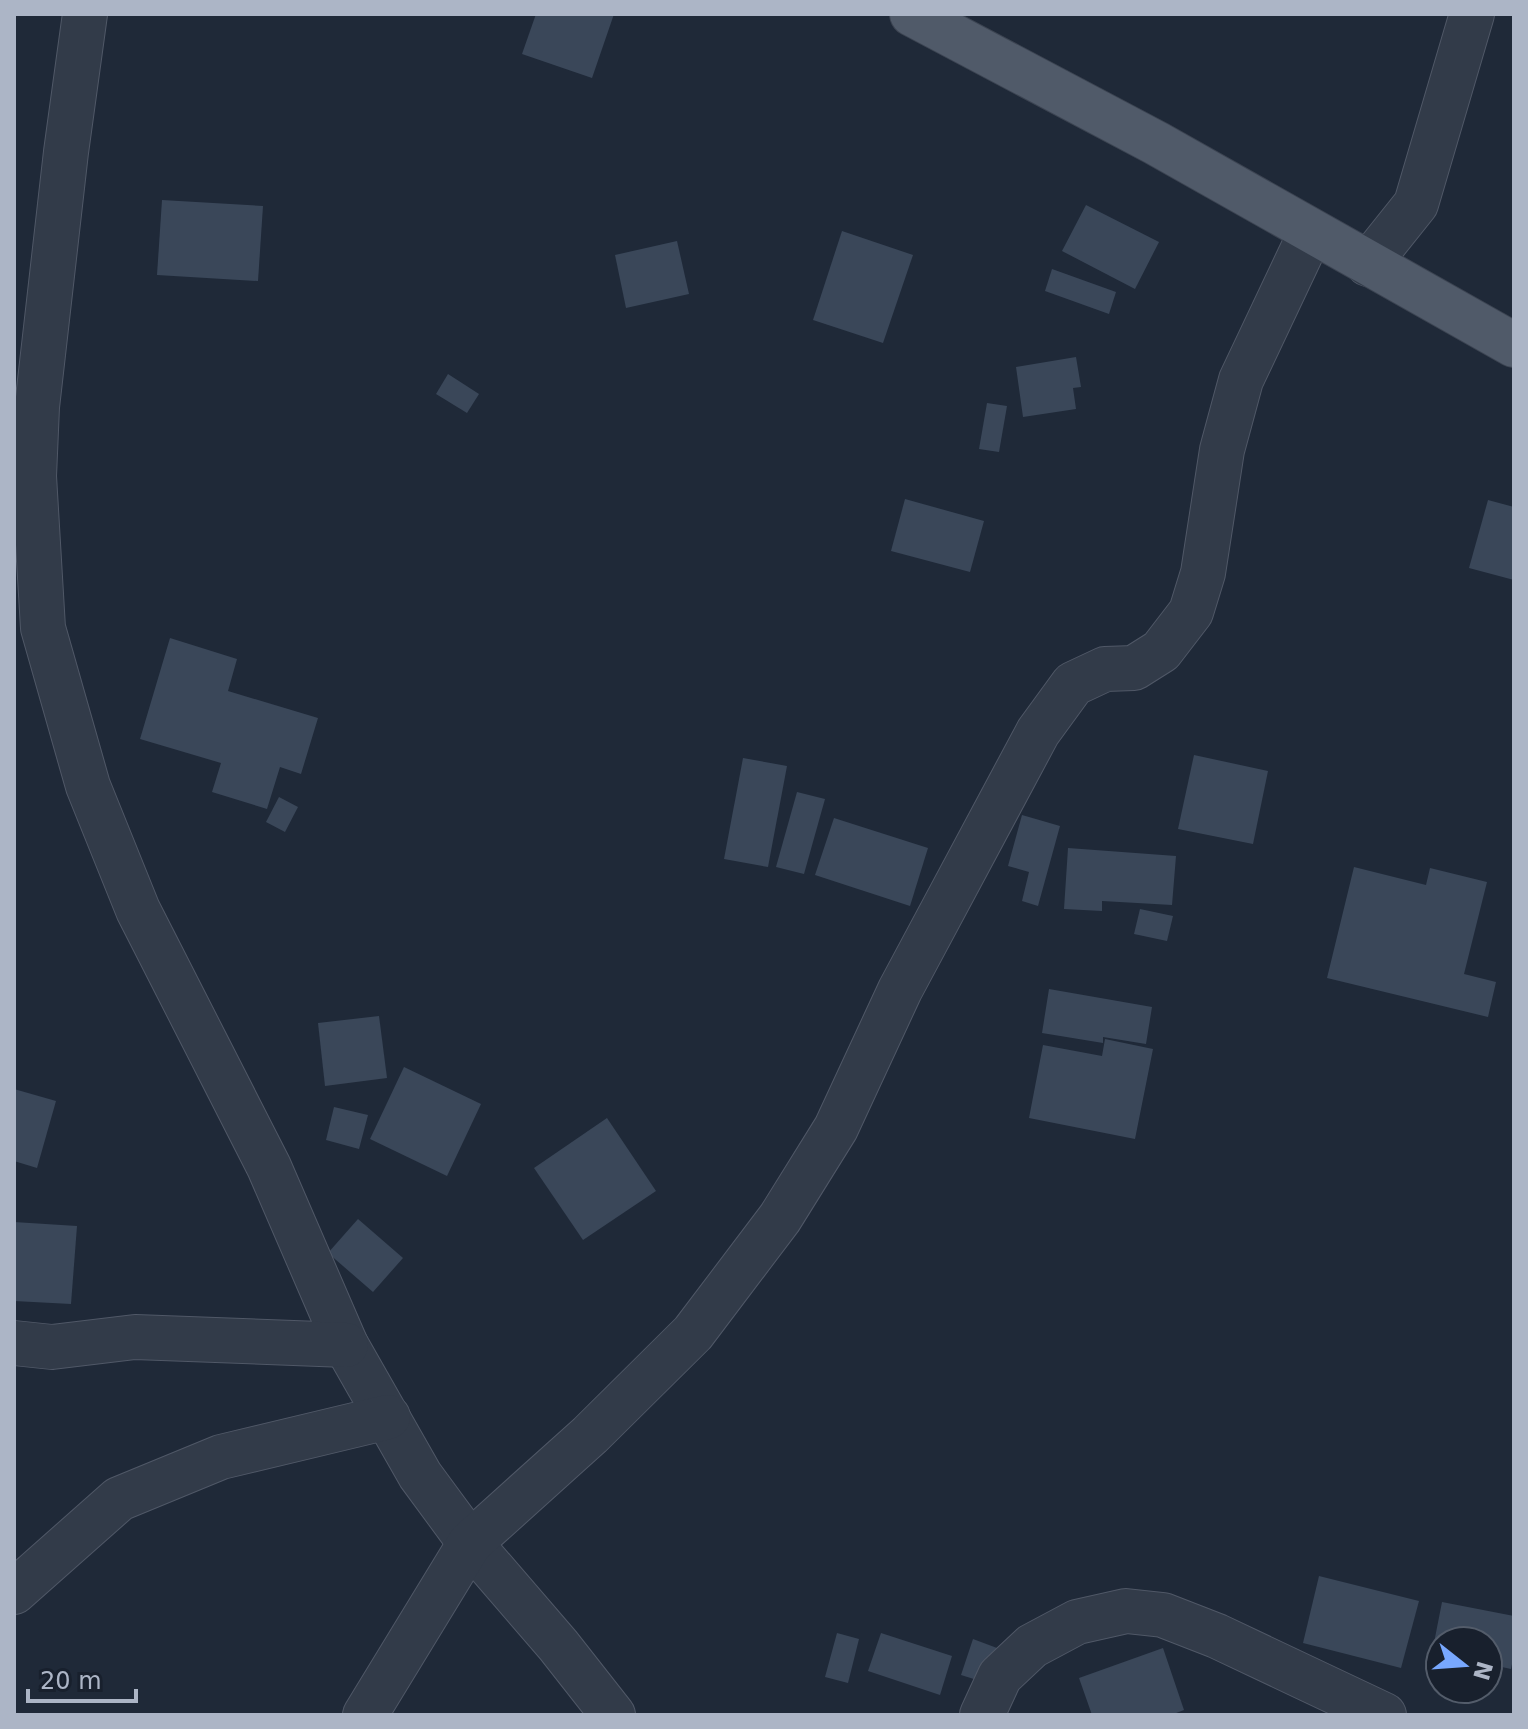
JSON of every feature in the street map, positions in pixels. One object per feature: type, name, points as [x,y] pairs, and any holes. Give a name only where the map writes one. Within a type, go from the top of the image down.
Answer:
[{"type":"main road","points":[[912,14],[1156,143],[1514,345]]},
{"type":"street","points":[[85,14],[37,407],[29,627],[138,910],[269,1167],[346,1345],[420,1475],[470,1543],[558,1645],[613,1715]]},
{"type":"street","points":[[1368,264],[1416,204],[1472,14]]},
{"type":"street","points":[[365,1715],[470,1543],[590,1435],[693,1333],[780,1218],[836,1128],[900,990],[1038,732],[1073,684],[1105,669],[1134,668],[1161,651],[1191,612],[1203,573],[1222,450],[1241,380],[1311,232]]},
{"type":"street","points":[[14,1343],[52,1347],[135,1337],[346,1345]]},
{"type":"street","points":[[14,1592],[119,1499],[221,1457],[388,1417]]},
{"type":"street","points":[[982,1715],[1000,1676],[1032,1646],[1077,1622],[1126,1611],[1163,1615],[1217,1636],[1384,1715]]},
{"type":"building","points":[[536,14],[614,14],[592,78],[522,54]]},
{"type":"building","points":[[162,200],[263,206],[258,281],[157,275]]},
{"type":"building","points":[[1086,205],[1159,242],[1135,289],[1062,251]]},
{"type":"building","points":[[842,231],[913,255],[883,343],[813,320]]},
{"type":"building","points":[[677,241],[689,294],[626,308],[615,255]]},
{"type":"building","points":[[1052,269],[1116,292],[1109,314],[1045,291]]},
{"type":"building","points":[[1076,357],[1081,387],[1073,388],[1076,409],[1023,417],[1016,367]]},
{"type":"building","points":[[448,374],[479,394],[467,413],[436,394]]},
{"type":"building","points":[[987,403],[1007,406],[999,452],[979,449]]},
{"type":"building","points":[[905,499],[984,521],[970,572],[891,551]]},
{"type":"building","points":[[1488,500],[1514,507],[1514,580],[1469,568]]},
{"type":"building","points":[[170,638],[237,659],[228,691],[318,718],[301,774],[280,767],[267,809],[212,792],[221,763],[140,739]]},
{"type":"building","points":[[1194,755],[1268,771],[1253,844],[1178,829]]},
{"type":"building","points":[[743,758],[787,766],[768,867],[724,859]]},
{"type":"building","points":[[797,792],[825,799],[804,874],[776,867]]},
{"type":"building","points":[[279,797],[298,807],[285,832],[266,822]]},
{"type":"building","points":[[1022,815],[1060,826],[1038,906],[1022,901],[1029,872],[1008,866]]},
{"type":"building","points":[[834,818],[928,848],[910,906],[815,875]]},
{"type":"building","points":[[1068,848],[1176,856],[1172,905],[1102,901],[1102,911],[1064,909]]},
{"type":"building","points":[[1354,867],[1426,885],[1430,868],[1487,882],[1464,974],[1496,982],[1488,1017],[1327,978]]},
{"type":"building","points":[[1140,909],[1173,916],[1167,941],[1134,934]]},
{"type":"building","points":[[1049,989],[1152,1007],[1146,1044],[1103,1037],[1103,1043],[1042,1033]]},
{"type":"building","points":[[379,1016],[387,1078],[325,1086],[318,1023]]},
{"type":"building","points":[[1105,1039],[1153,1049],[1135,1139],[1029,1118],[1043,1045],[1102,1056]]},
{"type":"building","points":[[404,1067],[481,1104],[447,1176],[370,1139]]},
{"type":"building","points":[[14,1089],[56,1101],[37,1168],[14,1161]]},
{"type":"building","points":[[334,1107],[368,1115],[359,1149],[326,1140]]},
{"type":"building","points":[[607,1118],[656,1191],[583,1240],[534,1168]]},
{"type":"building","points":[[358,1219],[403,1258],[373,1292],[328,1253]]},
{"type":"building","points":[[14,1222],[77,1226],[71,1304],[14,1301]]},
{"type":"building","points":[[1319,1576],[1419,1601],[1401,1668],[1303,1643]]},
{"type":"building","points":[[1442,1602],[1514,1616],[1511,1669],[1504,1667],[1504,1625],[1437,1625]]},
{"type":"building","points":[[837,1633],[859,1639],[848,1683],[825,1677]]},
{"type":"building","points":[[881,1633],[952,1656],[940,1695],[868,1671]]},
{"type":"building","points":[[973,1639],[1005,1651],[993,1685],[961,1675]]},
{"type":"building","points":[[1163,1648],[1184,1710],[1171,1715],[1092,1715],[1079,1678]]}]
